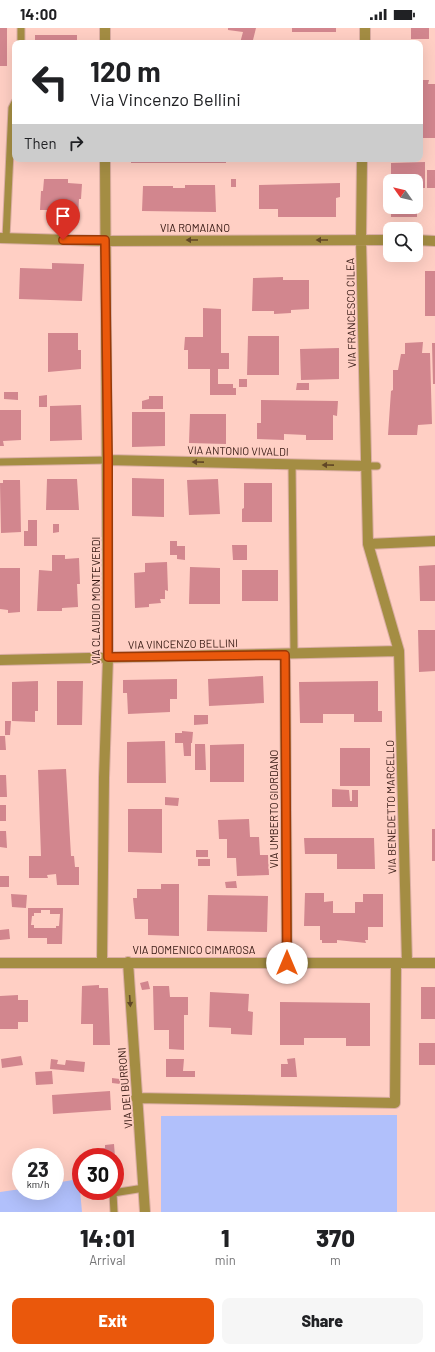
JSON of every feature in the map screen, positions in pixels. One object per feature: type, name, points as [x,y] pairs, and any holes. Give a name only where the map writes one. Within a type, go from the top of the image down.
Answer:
[{"type":"street","points":[[105,28],[105,40]]},
{"type":"street","points":[[365,28],[365,40]]},
{"type":"street","name":"VIA CLAUDIO MONTEVERDI","points":[[102,962],[104,778],[108,657],[105,162]]},
{"type":"street","name":"VIA FRANCESCO CILEA","points":[[362,162],[361,240],[372,466],[368,544]]},
{"type":"street","name":"VIA ROMAIANO","points":[[3,238],[105,240],[383,240]]},
{"type":"street","points":[[423,240],[435,240]]},
{"type":"street","name":"VIA ANTONIO VIVALDI","points":[[108,460],[372,466]]},
{"type":"street","points":[[368,544],[435,541]]},
{"type":"street","name":"VIA BENEDETTO MARCELLO","points":[[368,544],[399,651],[407,963]]},
{"type":"street","name":"VIA VINCENZO BELLINI","points":[[0,660],[399,651]]},
{"type":"street","name":"VIA UMBERTO GIORDANO","points":[[287,963],[289,654]]},
{"type":"street","name":"VIA DEI BURRONI","points":[[128,962],[136,1098],[140,1130],[145,1212]]},
{"type":"street","name":"VIA DOMENICO CIMAROSA","points":[[0,963],[435,963]]},
{"type":"street","points":[[136,1098],[395,1103],[396,964]]},
{"type":"lane","points":[[21,28],[21,40]]},
{"type":"lane","points":[[3,238],[12,108]]},
{"type":"lane","points":[[0,462],[108,460]]},
{"type":"lane","points":[[289,654],[292,464]]},
{"type":"lane","points":[[114,1212],[113,1193],[144,1188]]},
{"type":"shaded area","points":[[397,1115],[397,1212],[161,1212],[161,1116]]},
{"type":"shaded area","points":[[72,1180],[72,1200],[81,1200],[82,1212],[0,1212],[0,1192],[12,1190],[12,1200],[64,1200],[64,1182]]},
{"type":"building","points":[[0,28],[7,28],[7,66],[0,66]]},
{"type":"building","points":[[228,28],[256,28],[253,40],[241,40],[243,32],[228,30]]},
{"type":"building","points":[[292,28],[336,28],[336,32],[292,32]]},
{"type":"building","points":[[411,28],[429,28],[429,39],[411,39]]},
{"type":"building","points":[[35,35],[77,35],[77,40],[35,40]]},
{"type":"building","points":[[423,80],[429,80],[428,84],[435,84],[435,138],[423,138]]},
{"type":"building","points":[[131,162],[226,162],[226,163]]},
{"type":"building","points":[[425,162],[425,188],[423,188],[423,174],[391,174],[391,163]]},
{"type":"building","points":[[427,170],[435,170],[435,188],[427,188]]},
{"type":"building","points":[[44,179],[68,179],[68,183],[82,184],[78,217],[51,217],[52,210],[40,210],[41,191],[43,191]]},
{"type":"building","points":[[231,179],[236,179],[236,187],[231,187]]},
{"type":"building","points":[[340,183],[340,197],[336,198],[336,217],[278,217],[278,209],[259,209],[259,185]]},
{"type":"building","points":[[185,185],[215,185],[216,212],[142,211],[143,186],[173,186],[173,188],[185,188]]},
{"type":"building","points":[[391,214],[417,214],[417,217],[391,217]]},
{"type":"building","points":[[52,263],[84,264],[82,301],[19,299],[20,268],[52,269]]},
{"type":"building","points":[[425,271],[435,271],[435,316],[425,316]]},
{"type":"building","points":[[283,277],[283,280],[309,280],[309,309],[291,310],[291,313],[274,314],[274,311],[252,311],[253,278]]},
{"type":"building","points":[[203,308],[221,309],[221,353],[229,353],[229,369],[218,369],[218,384],[233,384],[233,388],[236,388],[236,395],[210,395],[210,369],[188,369],[188,350],[184,350],[185,337],[203,337]]},
{"type":"building","points":[[48,333],[78,333],[78,350],[81,350],[81,369],[48,372]]},
{"type":"building","points":[[248,336],[279,336],[279,375],[247,375]]},
{"type":"building","points":[[423,342],[422,353],[430,353],[432,424],[418,425],[417,435],[388,435],[391,391],[393,390],[393,370],[398,370],[401,354],[405,354],[405,343]]},
{"type":"building","points":[[432,343],[435,343],[435,384],[433,384]]},
{"type":"building","points":[[339,348],[339,379],[301,380],[300,349]]},
{"type":"building","points":[[239,379],[247,379],[247,387],[239,387]]},
{"type":"building","points":[[297,383],[309,383],[309,390],[296,390]]},
{"type":"building","points":[[4,392],[18,392],[18,400],[4,399]]},
{"type":"building","points":[[47,395],[47,407],[39,407],[39,396]]},
{"type":"building","points":[[149,396],[163,396],[163,409],[142,409],[142,401],[149,399]]},
{"type":"building","points":[[261,400],[338,401],[337,416],[333,415],[333,440],[306,440],[306,435],[284,434],[284,440],[257,439],[257,423],[261,423]]},
{"type":"building","points":[[81,405],[82,440],[50,441],[50,406]]},
{"type":"building","points":[[0,410],[21,410],[21,440],[3,441],[4,446],[0,446]]},
{"type":"building","points":[[132,412],[165,412],[165,446],[132,447]]},
{"type":"building","points":[[190,414],[226,414],[226,444],[189,443]]},
{"type":"building","points":[[132,478],[164,479],[164,517],[132,516]]},
{"type":"building","points":[[47,479],[77,479],[79,510],[46,510]]},
{"type":"building","points":[[218,479],[220,514],[189,515],[187,480]]},
{"type":"building","points":[[3,480],[20,480],[21,532],[1,533],[0,483],[3,483]]},
{"type":"building","points":[[244,483],[272,483],[272,522],[242,522],[242,509],[244,508]]},
{"type":"building","points":[[28,520],[37,520],[37,546],[24,546],[24,531],[28,531]]},
{"type":"building","points":[[53,524],[59,524],[59,532],[53,533]]},
{"type":"building","points":[[170,541],[177,541],[177,546],[185,546],[185,560],[177,559],[177,555],[170,555]]},
{"type":"building","points":[[232,545],[247,545],[247,560],[233,560]]},
{"type":"building","points":[[52,555],[65,555],[65,559],[79,558],[80,584],[77,584],[78,607],[62,608],[62,611],[37,611],[39,570],[52,571]]},
{"type":"building","points":[[167,562],[168,591],[165,590],[165,599],[160,599],[161,603],[149,604],[149,607],[135,608],[134,573],[145,572],[145,563]]},
{"type":"building","points":[[435,565],[435,601],[420,601],[419,566]]},
{"type":"building","points":[[190,567],[220,568],[220,604],[189,604]]},
{"type":"building","points":[[0,568],[20,568],[20,612],[8,613],[8,610],[0,609]]},
{"type":"building","points":[[242,570],[278,570],[278,601],[242,601]]},
{"type":"building","points":[[418,630],[435,630],[435,671],[419,672]]},
{"type":"building","points":[[263,676],[264,703],[209,706],[208,679]]},
{"type":"building","points":[[177,679],[177,699],[170,699],[170,712],[128,714],[127,693],[123,693],[123,680]]},
{"type":"building","points":[[38,681],[38,711],[35,711],[35,722],[12,721],[12,682]]},
{"type":"building","points":[[57,681],[83,681],[82,725],[57,725]]},
{"type":"building","points":[[378,681],[378,711],[382,711],[382,722],[354,722],[354,714],[323,714],[323,723],[300,723],[299,682]]},
{"type":"building","points":[[194,715],[208,715],[208,724],[194,725]]},
{"type":"building","points":[[5,721],[11,721],[10,735],[5,735]]},
{"type":"building","points":[[182,731],[193,732],[191,756],[184,756],[183,743],[175,743],[175,733],[182,733]]},
{"type":"building","points":[[0,736],[5,736],[6,750],[0,750]]},
{"type":"building","points":[[165,741],[166,783],[127,783],[127,742]]},
{"type":"building","points":[[195,744],[205,744],[206,770],[195,770]]},
{"type":"building","points":[[244,744],[244,782],[210,782],[210,745]]},
{"type":"building","points":[[340,748],[370,748],[370,786],[340,786]]},
{"type":"building","points":[[66,769],[71,856],[74,856],[75,867],[79,867],[79,885],[57,885],[56,874],[47,875],[48,878],[29,878],[29,856],[41,856],[38,770]]},
{"type":"building","points":[[0,775],[6,775],[7,797],[0,797]]},
{"type":"building","points":[[332,789],[349,790],[350,801],[352,801],[352,790],[358,790],[358,807],[332,807]]},
{"type":"building","points":[[165,797],[179,798],[178,806],[165,805]]},
{"type":"building","points":[[0,805],[6,805],[6,821],[0,821]]},
{"type":"building","points":[[128,809],[162,809],[162,853],[128,852]]},
{"type":"building","points":[[249,819],[250,837],[259,837],[260,855],[268,855],[269,875],[237,876],[236,858],[227,858],[227,839],[219,839],[218,820]]},
{"type":"building","points":[[432,829],[435,829],[435,861],[432,861]]},
{"type":"building","points":[[0,831],[6,831],[7,848],[0,847]]},
{"type":"building","points":[[304,838],[374,838],[375,869],[337,869],[337,854],[305,854]]},
{"type":"building","points":[[196,850],[208,850],[208,857],[196,857]]},
{"type":"building","points":[[198,859],[210,859],[210,866],[198,866]]},
{"type":"building","points":[[0,876],[9,876],[9,887],[0,887]]},
{"type":"building","points":[[236,881],[237,888],[226,888],[225,882]]},
{"type":"building","points":[[161,884],[179,884],[179,936],[148,935],[148,919],[135,919],[133,898],[137,898],[137,889],[161,889]]},
{"type":"building","points":[[305,893],[324,893],[324,902],[333,901],[333,913],[355,913],[355,902],[363,902],[363,894],[383,894],[383,927],[368,927],[368,940],[365,940],[366,943],[337,940],[337,943],[322,943],[322,940],[320,940],[320,926],[304,926]]},
{"type":"building","points":[[11,894],[27,895],[26,908],[12,907]]},
{"type":"building","points":[[208,895],[268,896],[267,932],[207,931]]},
{"type":"building","points":[[28,908],[63,908],[62,944],[47,944],[47,938],[28,938]],"holes":[[[41,910],[50,910],[50,914],[60,914],[59,926],[56,926],[56,928],[34,928],[34,925],[31,925],[32,916],[34,916],[34,913],[41,913]]]},
{"type":"building","points":[[9,929],[10,939],[0,940],[0,930]]},
{"type":"building","points":[[148,981],[150,989],[142,990],[140,983]]},
{"type":"building","points":[[99,985],[99,988],[108,988],[110,1045],[93,1045],[93,1024],[81,1024],[82,986]]},
{"type":"building","points":[[153,986],[169,986],[170,997],[188,997],[188,1015],[184,1015],[184,1050],[169,1049],[169,1030],[154,1030]]},
{"type":"building","points":[[421,987],[435,987],[435,1019],[421,1019]]},
{"type":"building","points":[[210,992],[249,994],[248,1011],[253,1012],[252,1035],[231,1034],[231,1028],[209,1027]]},
{"type":"building","points":[[18,995],[18,1000],[28,1000],[28,1022],[18,1022],[18,1029],[0,1029],[0,996]]},
{"type":"building","points":[[280,1002],[370,1003],[370,1046],[346,1046],[346,1038],[304,1038],[304,1045],[280,1045]]},
{"type":"building","points":[[419,1043],[435,1043],[435,1065],[419,1065]]},
{"type":"building","points":[[21,1056],[23,1065],[2,1068],[1,1059]]},
{"type":"building","points":[[295,1058],[297,1077],[281,1077],[281,1064],[288,1064],[287,1059]]},
{"type":"building","points":[[51,1059],[58,1060],[57,1064],[65,1065],[66,1060],[85,1062],[84,1072],[50,1069]]},
{"type":"building","points":[[166,1059],[184,1059],[183,1071],[195,1071],[195,1077],[166,1077]]},
{"type":"building","points":[[52,1071],[53,1084],[36,1085],[35,1072]]},
{"type":"building","points":[[112,1078],[120,1079],[120,1084],[112,1083]]},
{"type":"building","points":[[110,1091],[111,1110],[53,1114],[52,1095]]},
{"type":"building","points":[[114,1144],[114,1148],[105,1148],[105,1145]]},
{"type":"route","points":[[63,240],[105,240],[108,460],[108,657],[285,655],[287,963]]}]
